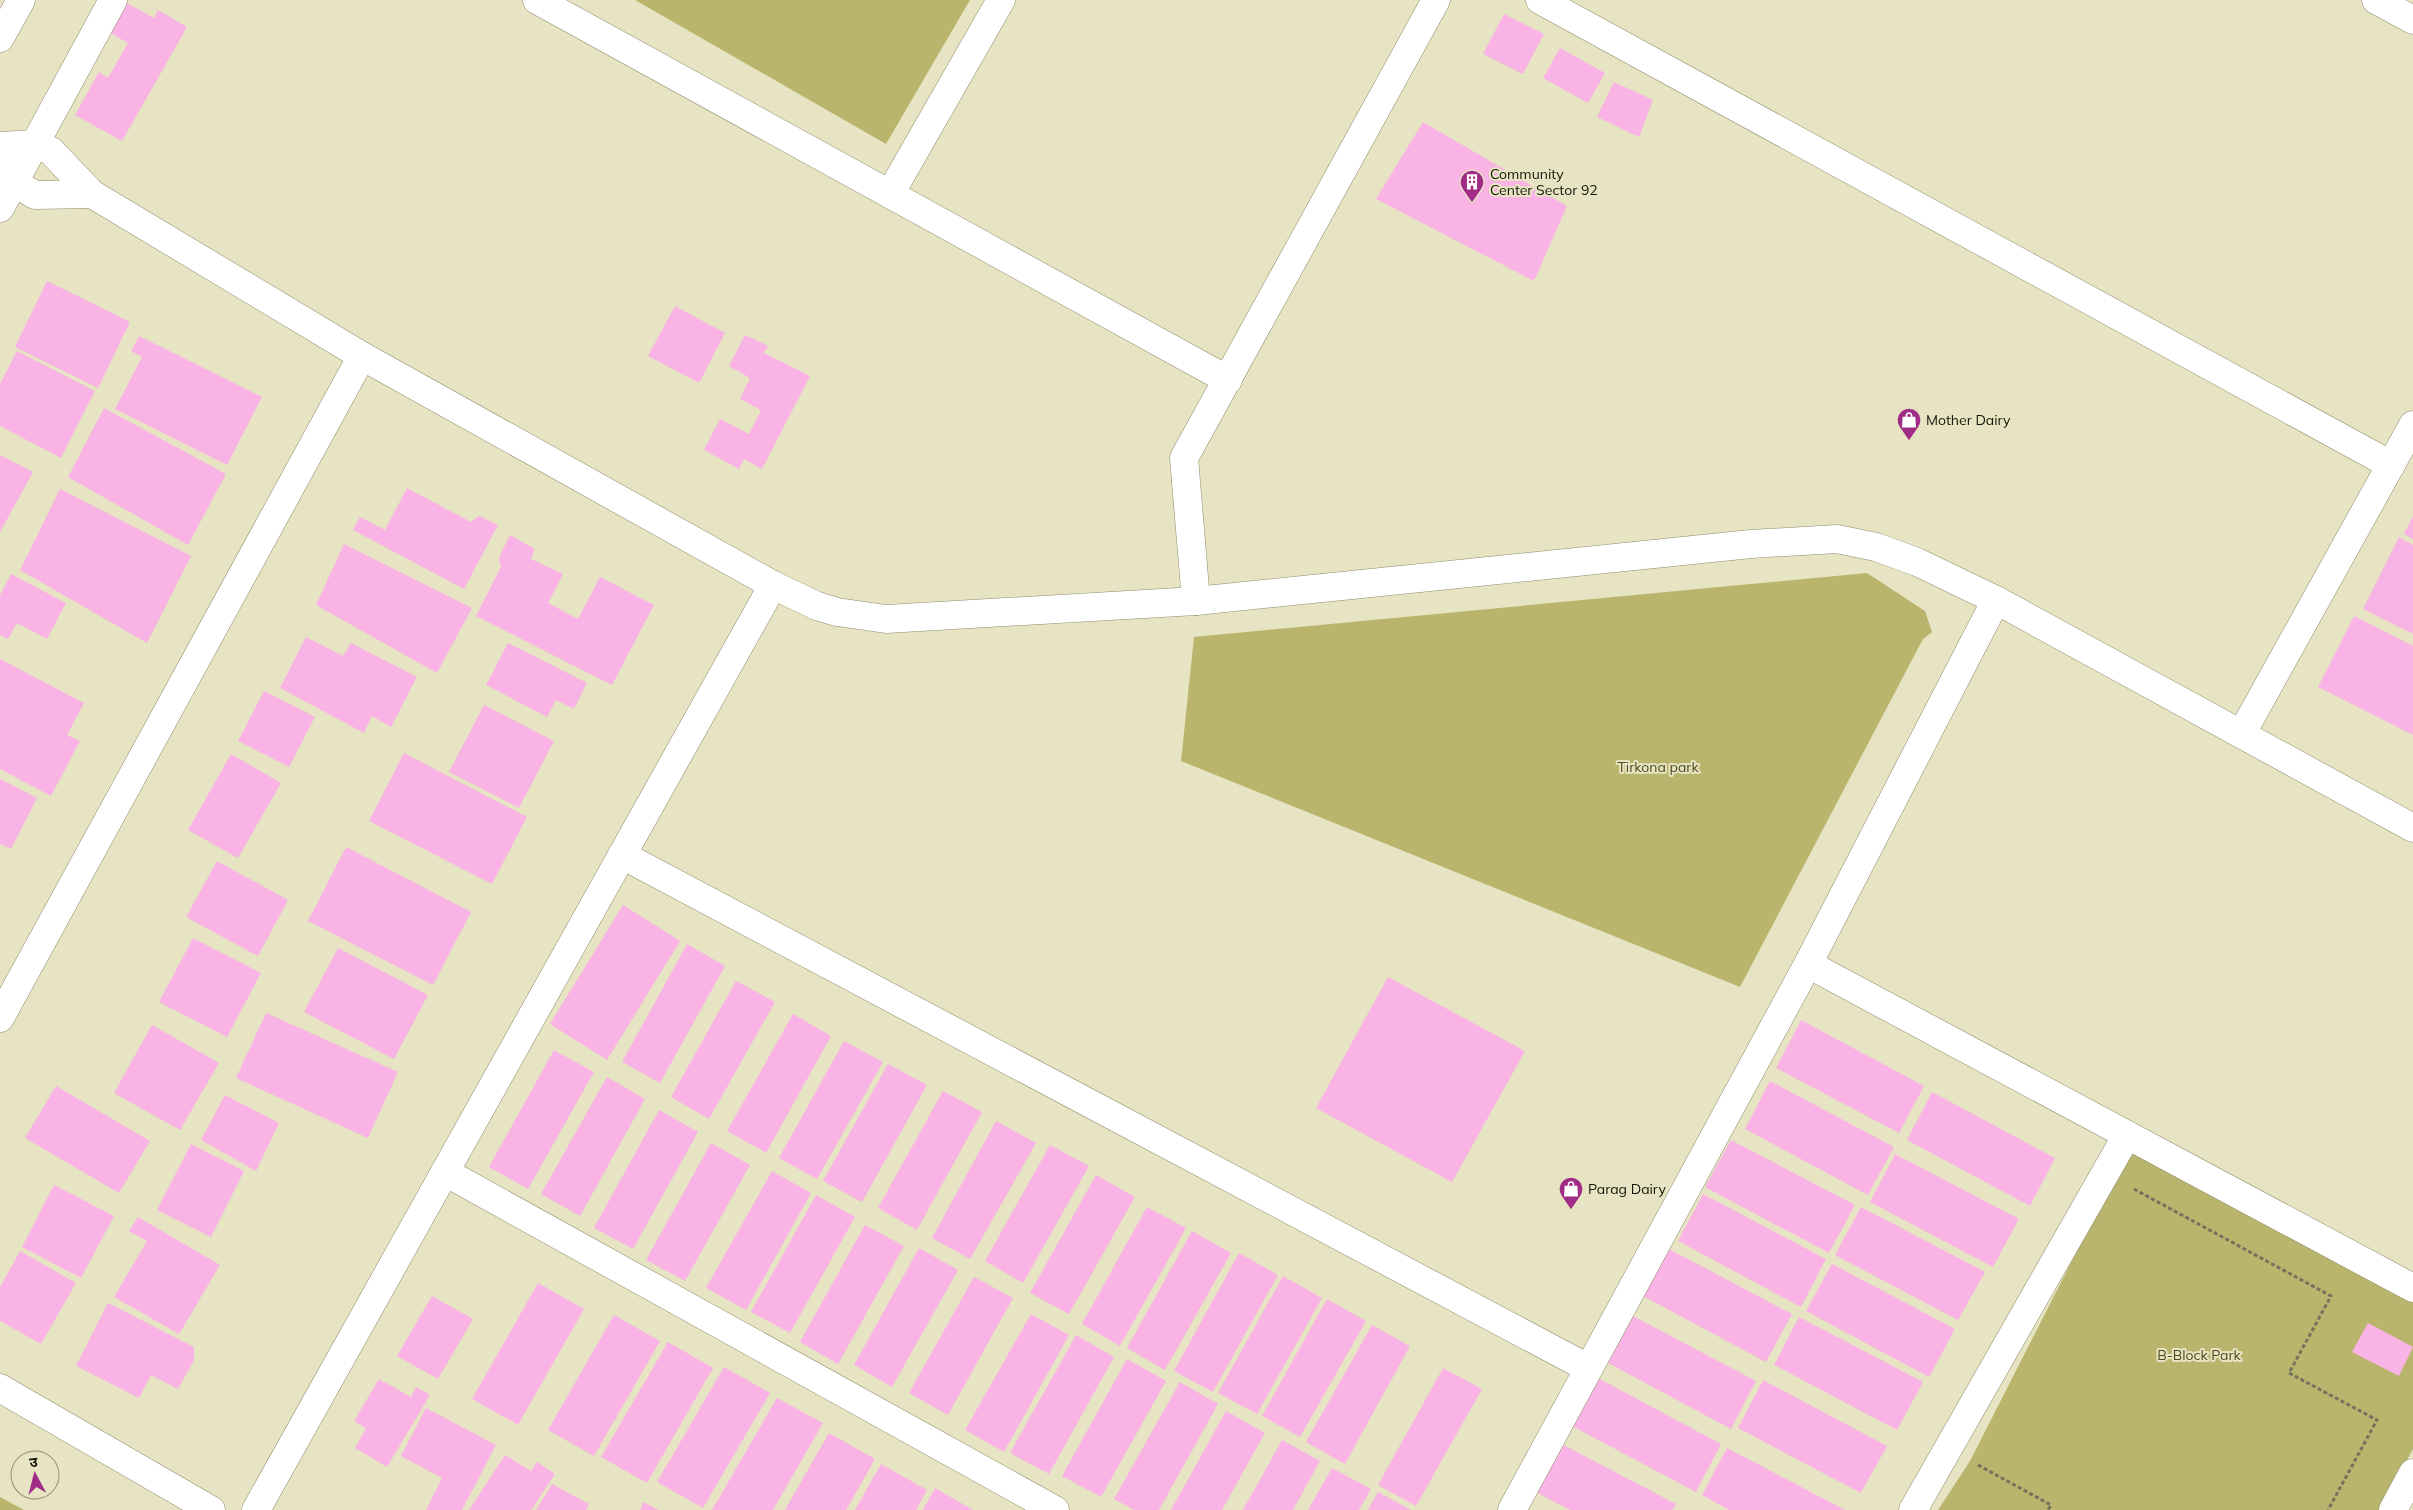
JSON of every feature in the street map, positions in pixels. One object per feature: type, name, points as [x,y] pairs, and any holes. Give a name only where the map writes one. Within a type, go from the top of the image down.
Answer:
[{"type":"street","points":[[0,38],[22,0]]},
{"type":"street","points":[[0,208],[7,176],[35,144],[113,0]]},
{"type":"street","points":[[537,0],[1228,380]]},
{"type":"street","points":[[890,194],[1001,0]]},
{"type":"street","points":[[1196,601],[1184,458],[1436,0]]},
{"type":"street","points":[[1540,0],[2391,465]]},
{"type":"street","points":[[2376,0],[2413,20]]},
{"type":"street","points":[[0,146],[35,144],[51,151],[92,194],[362,356],[773,585],[817,606],[842,614],[886,619],[1196,601],[1751,544],[1838,539],[1876,547],[1916,562],[1996,600],[2413,828]]},
{"type":"street","points":[[7,176],[35,195],[92,194]]},
{"type":"street","points":[[0,1018],[362,356]]},
{"type":"street","points":[[2242,733],[2413,426]]},
{"type":"street","points":[[256,1510],[773,585]]},
{"type":"street","points":[[1512,1510],[1808,964],[1996,600]]},
{"type":"street","points":[[622,855],[1588,1368]]},
{"type":"street","points":[[1808,964],[2413,1288]]},
{"type":"street","points":[[1913,1510],[2127,1135]]},
{"type":"street","points":[[445,1172],[1055,1510]]},
{"type":"street","points":[[0,1388],[212,1510]]},
{"type":"street","points":[[2393,1510],[2413,1473]]},
{"type":"path","points":[[2131,1188],[2331,1296],[2289,1373],[2377,1420],[2328,1510]]},
{"type":"path","points":[[1970,1461],[2051,1504],[2048,1510]]},
{"type":"green space","points":[[635,0],[970,0],[886,144]]},
{"type":"green space","name":"Tirkona park","points":[[1867,573],[1925,611],[1932,632],[1923,639],[1740,987],[1181,761],[1194,637]]},
{"type":"green space","name":"B-Block Park","points":[[2134,1139],[2413,1295],[2413,1449],[2380,1510],[1938,1510],[1970,1461]]},
{"type":"green space","points":[[0,1497],[24,1510],[0,1510]]},
{"type":"building","points":[[127,3],[154,18],[158,10],[187,27],[122,141],[75,115],[99,72],[108,78],[128,43],[110,33]]},
{"type":"building","points":[[1504,14],[1544,34],[1523,74],[1483,54]]},
{"type":"building","points":[[1560,48],[1605,73],[1588,103],[1543,78]]},
{"type":"building","points":[[1614,82],[1653,100],[1639,137],[1597,117]]},
{"type":"building","name":"Community Center Sector 92","points":[[1423,122],[1567,206],[1534,281],[1376,199]]},
{"type":"building","points":[[47,281],[130,322],[98,388],[15,347]]},
{"type":"building","points":[[675,306],[725,333],[699,383],[648,356]]},
{"type":"building","points":[[745,335],[768,346],[764,353],[810,376],[762,469],[744,459],[739,469],[704,450],[720,419],[749,434],[761,410],[740,399],[750,378],[729,366]]},
{"type":"building","points":[[139,336],[262,397],[227,465],[115,409],[142,357],[131,351]]},
{"type":"building","points":[[17,351],[95,391],[61,458],[0,426],[0,384]]},
{"type":"building","points":[[104,408],[226,474],[188,545],[68,477]]},
{"type":"building","points":[[0,455],[33,472],[0,532]]},
{"type":"building","points":[[407,488],[471,522],[479,516],[498,525],[464,589],[353,530],[360,517],[385,530]]},
{"type":"building","points":[[60,489],[191,556],[147,643],[20,570]]},
{"type":"building","points":[[2413,516],[2413,539],[2404,534]]},
{"type":"building","points":[[510,535],[535,549],[531,559],[563,574],[548,603],[578,619],[600,577],[654,605],[612,685],[476,616],[501,567],[499,557]]},
{"type":"building","points":[[2399,537],[2413,545],[2413,634],[2363,609]]},
{"type":"building","points":[[344,544],[472,608],[437,673],[316,605]]},
{"type":"building","points":[[11,574],[66,603],[47,639],[17,623],[8,639],[0,635],[0,595]]},
{"type":"building","points":[[2354,616],[2413,646],[2413,735],[2318,687]]},
{"type":"building","points":[[306,637],[343,656],[351,643],[417,677],[391,727],[372,716],[364,733],[280,688]]},
{"type":"building","points":[[508,643],[587,683],[574,709],[556,700],[547,717],[486,685]]},
{"type":"building","points":[[0,659],[84,703],[67,735],[80,741],[51,796],[0,769]]},
{"type":"building","points":[[264,691],[315,717],[289,767],[238,741]]},
{"type":"building","points":[[484,705],[554,741],[519,808],[449,772]]},
{"type":"building","points":[[404,753],[527,817],[492,884],[369,821]]},
{"type":"building","points":[[231,754],[281,783],[238,858],[188,830]]},
{"type":"building","points":[[0,779],[37,798],[11,849],[0,844]]},
{"type":"building","points":[[346,847],[471,912],[433,985],[308,921]]},
{"type":"building","points":[[217,861],[288,900],[258,956],[186,917]]},
{"type":"building","points":[[623,905],[680,941],[607,1060],[550,1024]]},
{"type":"building","points":[[193,938],[261,973],[227,1037],[159,1002]]},
{"type":"building","points":[[687,944],[725,966],[660,1083],[622,1062]]},
{"type":"building","points":[[338,948],[428,995],[394,1059],[304,1012]]},
{"type":"building","points":[[1388,977],[1525,1051],[1452,1182],[1316,1108]]},
{"type":"building","points":[[736,981],[775,1002],[709,1119],[671,1097]]},
{"type":"building","points":[[266,1013],[398,1072],[368,1138],[236,1078]]},
{"type":"building","points":[[793,1014],[831,1036],[766,1153],[727,1131]]},
{"type":"building","points":[[1801,1020],[1924,1086],[1899,1133],[1776,1068]]},
{"type":"building","points":[[152,1025],[219,1063],[180,1130],[114,1093]]},
{"type":"building","points":[[844,1041],[883,1062],[817,1179],[779,1158]]},
{"type":"building","points":[[554,1050],[594,1072],[528,1189],[489,1167]]},
{"type":"building","points":[[888,1064],[927,1085],[862,1202],[823,1181]]},
{"type":"building","points":[[607,1077],[645,1099],[580,1216],[541,1194]]},
{"type":"building","points":[[1770,1081],[1894,1147],[1868,1195],[1745,1129]]},
{"type":"building","points":[[56,1086],[150,1141],[119,1193],[25,1138]]},
{"type":"building","points":[[943,1091],[982,1112],[917,1230],[878,1208]]},
{"type":"building","points":[[1932,1092],[2055,1158],[2030,1206],[1907,1140]]},
{"type":"building","points":[[225,1095],[279,1123],[256,1171],[201,1140]]},
{"type":"building","points":[[659,1110],[698,1132],[633,1249],[594,1228]]},
{"type":"building","points":[[996,1121],[1036,1143],[970,1259],[932,1238]]},
{"type":"building","points":[[1731,1140],[1855,1205],[1829,1253],[1705,1187]]},
{"type":"building","points":[[711,1143],[750,1165],[685,1281],[646,1260]]},
{"type":"building","points":[[191,1144],[244,1171],[211,1237],[157,1210]]},
{"type":"building","points":[[1050,1145],[1089,1166],[1023,1283],[985,1261]]},
{"type":"building","points":[[1895,1154],[2019,1219],[1993,1267],[1870,1202]]},
{"type":"building","points":[[772,1171],[811,1193],[746,1310],[706,1288]]},
{"type":"building","points":[[1096,1175],[1135,1197],[1069,1314],[1030,1293]]},
{"type":"building","points":[[54,1185],[114,1216],[81,1278],[22,1247]]},
{"type":"building","points":[[1703,1194],[1826,1259],[1801,1307],[1678,1241]]},
{"type":"building","points":[[816,1195],[855,1217],[790,1333],[751,1312]]},
{"type":"building","points":[[1147,1207],[1186,1228],[1120,1346],[1082,1324]]},
{"type":"building","points":[[1861,1207],[1985,1272],[1958,1320],[1835,1255]]},
{"type":"building","points":[[138,1217],[220,1265],[179,1334],[114,1297],[147,1241],[129,1231]]},
{"type":"building","points":[[865,1225],[904,1246],[838,1364],[800,1342]]},
{"type":"building","points":[[1192,1231],[1231,1253],[1165,1370],[1127,1348]]},
{"type":"building","points":[[919,1248],[958,1270],[892,1387],[854,1365]]},
{"type":"building","points":[[1669,1249],[1792,1314],[1766,1362],[1643,1296]]},
{"type":"building","points":[[20,1251],[76,1283],[41,1344],[0,1321],[0,1287]]},
{"type":"building","points":[[1239,1253],[1278,1275],[1213,1392],[1174,1371]]},
{"type":"building","points":[[1832,1264],[1955,1329],[1929,1377],[1806,1311]]},
{"type":"building","points":[[1283,1276],[1322,1298],[1257,1414],[1218,1393]]},
{"type":"building","points":[[974,1277],[1013,1298],[948,1415],[909,1393]]},
{"type":"building","points":[[538,1283],[584,1309],[518,1425],[472,1399]]},
{"type":"building","points":[[432,1296],[473,1319],[438,1379],[397,1356]]},
{"type":"building","points":[[1327,1299],[1366,1321],[1300,1437],[1262,1416]]},
{"type":"building","points":[[108,1303],[194,1347],[194,1360],[178,1389],[151,1375],[139,1398],[76,1366]]},
{"type":"building","points":[[1031,1314],[1069,1335],[1004,1452],[965,1430]]},
{"type":"building","points":[[614,1315],[660,1341],[594,1456],[548,1430]]},
{"type":"building","points":[[1633,1316],[1756,1381],[1731,1429],[1608,1363]]},
{"type":"building","points":[[1799,1317],[1923,1382],[1897,1430],[1774,1365]]},
{"type":"building","points":[[2368,1323],[2413,1347],[2399,1376],[2352,1352]]},
{"type":"building","points":[[1372,1325],[1410,1346],[1345,1464],[1306,1442]]},
{"type":"building","points":[[1076,1335],[1114,1357],[1049,1474],[1010,1453]]},
{"type":"building","points":[[668,1342],[713,1368],[647,1483],[601,1457]]},
{"type":"building","points":[[1127,1359],[1166,1381],[1101,1497],[1062,1476]]},
{"type":"building","points":[[724,1367],[770,1393],[703,1508],[657,1482]]},
{"type":"building","points":[[1443,1368],[1482,1389],[1416,1506],[1378,1485]]},
{"type":"building","points":[[1598,1378],[1721,1444],[1696,1492],[1572,1426]]},
{"type":"building","points":[[379,1379],[411,1397],[416,1387],[430,1395],[387,1467],[355,1448],[366,1428],[354,1421]]},
{"type":"building","points":[[1763,1380],[1887,1446],[1861,1493],[1738,1428]]},
{"type":"building","points":[[1180,1382],[1218,1404],[1159,1510],[1134,1510],[1114,1499]]},
{"type":"building","points":[[777,1398],[823,1423],[773,1510],[712,1510]]},
{"type":"building","points":[[426,1408],[496,1445],[462,1510],[426,1510],[442,1478],[401,1456]]},
{"type":"building","points":[[1226,1411],[1265,1433],[1222,1510],[1171,1510]]},
{"type":"building","points":[[829,1433],[875,1459],[846,1510],[785,1510]]},
{"type":"building","points":[[1552,1439],[1676,1504],[1672,1510],[1570,1510],[1526,1487]]},
{"type":"building","points":[[1282,1440],[1320,1461],[1293,1510],[1243,1510]]},
{"type":"building","points":[[1727,1448],[1845,1510],[1729,1510],[1702,1495]]},
{"type":"building","points":[[505,1455],[531,1471],[537,1462],[555,1474],[531,1510],[469,1510]]},
{"type":"building","points":[[881,1464],[927,1490],[916,1510],[855,1510]]},
{"type":"building","points":[[1332,1468],[1371,1489],[1359,1510],[1308,1510]]},
{"type":"building","points":[[552,1484],[589,1504],[586,1510],[536,1510]]},
{"type":"building","points":[[935,1488],[973,1510],[923,1510]]},
{"type":"building","points":[[1378,1492],[1411,1510],[1368,1510]]},
{"type":"building","points":[[644,1502],[658,1510],[640,1510]]},
{"type":"place","name":"Community Center Sector 92","points":[[1472,203]]},
{"type":"place","name":"Mother Dairy","points":[[1909,441]]},
{"type":"place","name":"Parag Dairy","points":[[1571,1210]]}]
